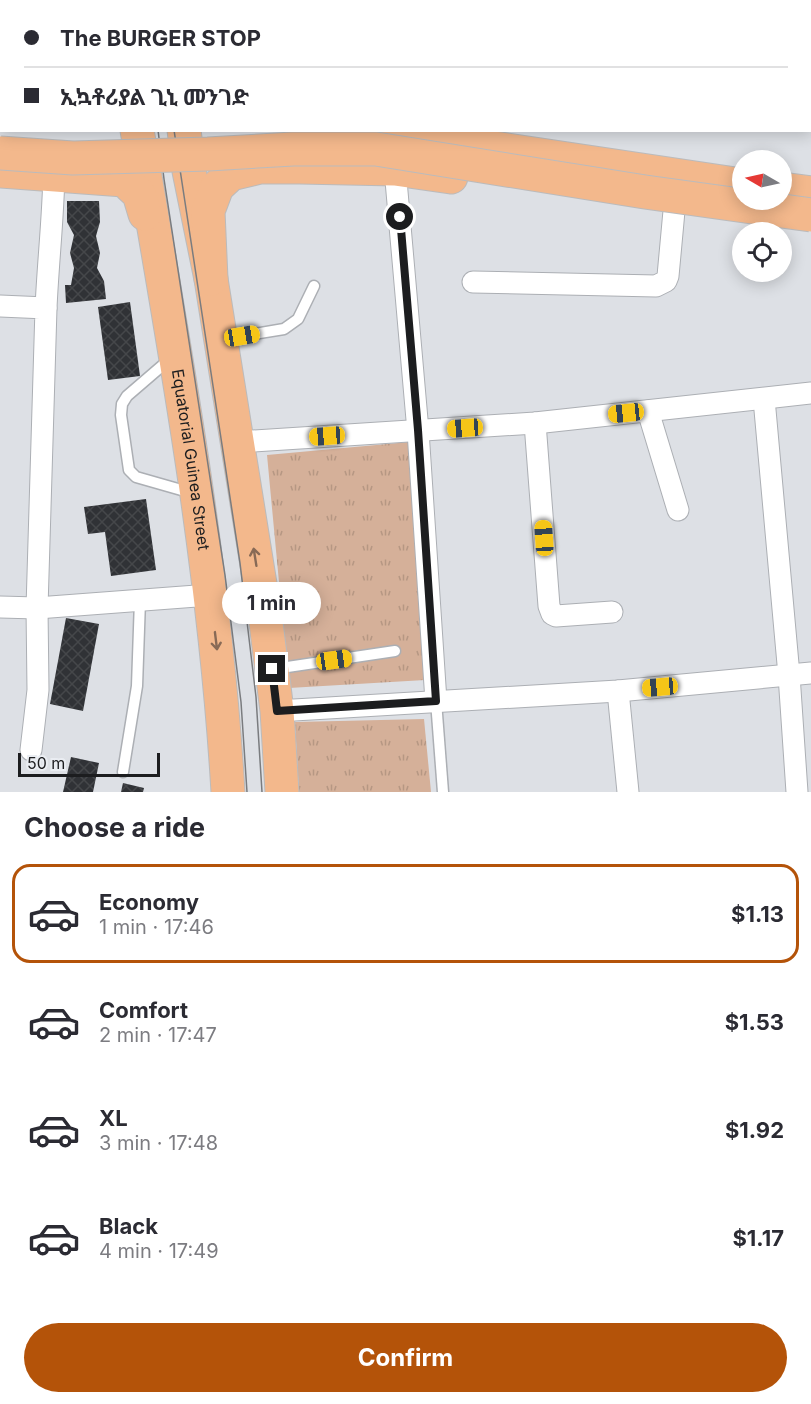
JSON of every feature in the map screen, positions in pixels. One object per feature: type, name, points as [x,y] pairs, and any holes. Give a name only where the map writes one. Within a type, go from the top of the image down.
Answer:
[{"type":"main road","points":[[135,179],[137,132]]},
{"type":"main road","points":[[184,132],[190,177],[211,279],[265,615],[277,711],[282,792]]},
{"type":"main road","points":[[0,136],[116,141],[276,132]]},
{"type":"main road","points":[[387,132],[732,183]]},
{"type":"main road","points":[[526,132],[732,164]]},
{"type":"main road","points":[[0,153],[73,158],[293,149],[376,149],[811,215]]},
{"type":"main road","points":[[0,171],[135,179],[231,174],[260,167],[396,169],[565,192],[811,231]]},
{"type":"main road","points":[[792,173],[811,175]]},
{"type":"main road","points":[[211,279],[208,211],[216,187],[231,174]]},
{"type":"main road","name":"Equatorial Guinea Street","points":[[135,179],[162,271],[210,595],[223,704],[228,792]]},
{"type":"main road","points":[[792,190],[811,193]]},
{"type":"street","points":[[396,169],[418,430],[436,701]]},
{"type":"street","points":[[31,750],[38,690],[37,608],[46,308],[54,174]]},
{"type":"street","points":[[473,282],[656,286],[666,281],[668,276],[674,211]]},
{"type":"street","points":[[0,306],[46,308]]},
{"type":"street","points":[[237,442],[535,423],[811,393]]},
{"type":"street","points":[[764,399],[789,675],[797,792]]},
{"type":"street","points":[[648,411],[678,510]]},
{"type":"street","points":[[535,423],[549,606],[552,614],[556,616],[612,612]]},
{"type":"street","points":[[0,607],[37,608],[210,595]]},
{"type":"street","points":[[277,711],[618,690],[811,673]]},
{"type":"street","points":[[618,690],[628,792]]},
{"type":"lane","points":[[221,339],[284,329],[298,319],[314,286]]},
{"type":"lane","points":[[174,355],[127,396],[122,405],[121,415],[127,459],[129,470],[136,477],[195,494]]},
{"type":"lane","points":[[123,772],[137,686],[140,600]]},
{"type":"lane","points":[[272,669],[395,651]]},
{"type":"lane","points":[[436,701],[443,792]]},
{"type":"green space","points":[[409,442],[425,680],[289,688],[267,455]]},
{"type":"green space","points":[[424,719],[431,792],[299,792],[295,722]]},
{"type":"building","points":[[67,201],[99,201],[100,222],[96,236],[100,253],[97,268],[104,281],[106,299],[66,303],[65,285],[71,285],[74,268],[70,253],[74,235],[67,222]]},
{"type":"building","points":[[130,302],[140,376],[108,380],[98,307]]},
{"type":"building","points":[[146,499],[156,570],[111,576],[105,532],[88,534],[84,507]]},
{"type":"building","points":[[66,618],[99,624],[83,711],[50,704]]},
{"type":"building","points":[[71,757],[99,763],[93,792],[63,792]]},
{"type":"building","points":[[123,783],[144,788],[143,792],[121,792]]},
{"type":"tram line","points":[[158,132],[225,575],[241,702],[247,792]]},
{"type":"tram line","points":[[174,132],[240,563],[256,697],[262,792]]},
{"type":"route","points":[[272,669],[277,711],[436,701],[418,430],[400,217]]}]
